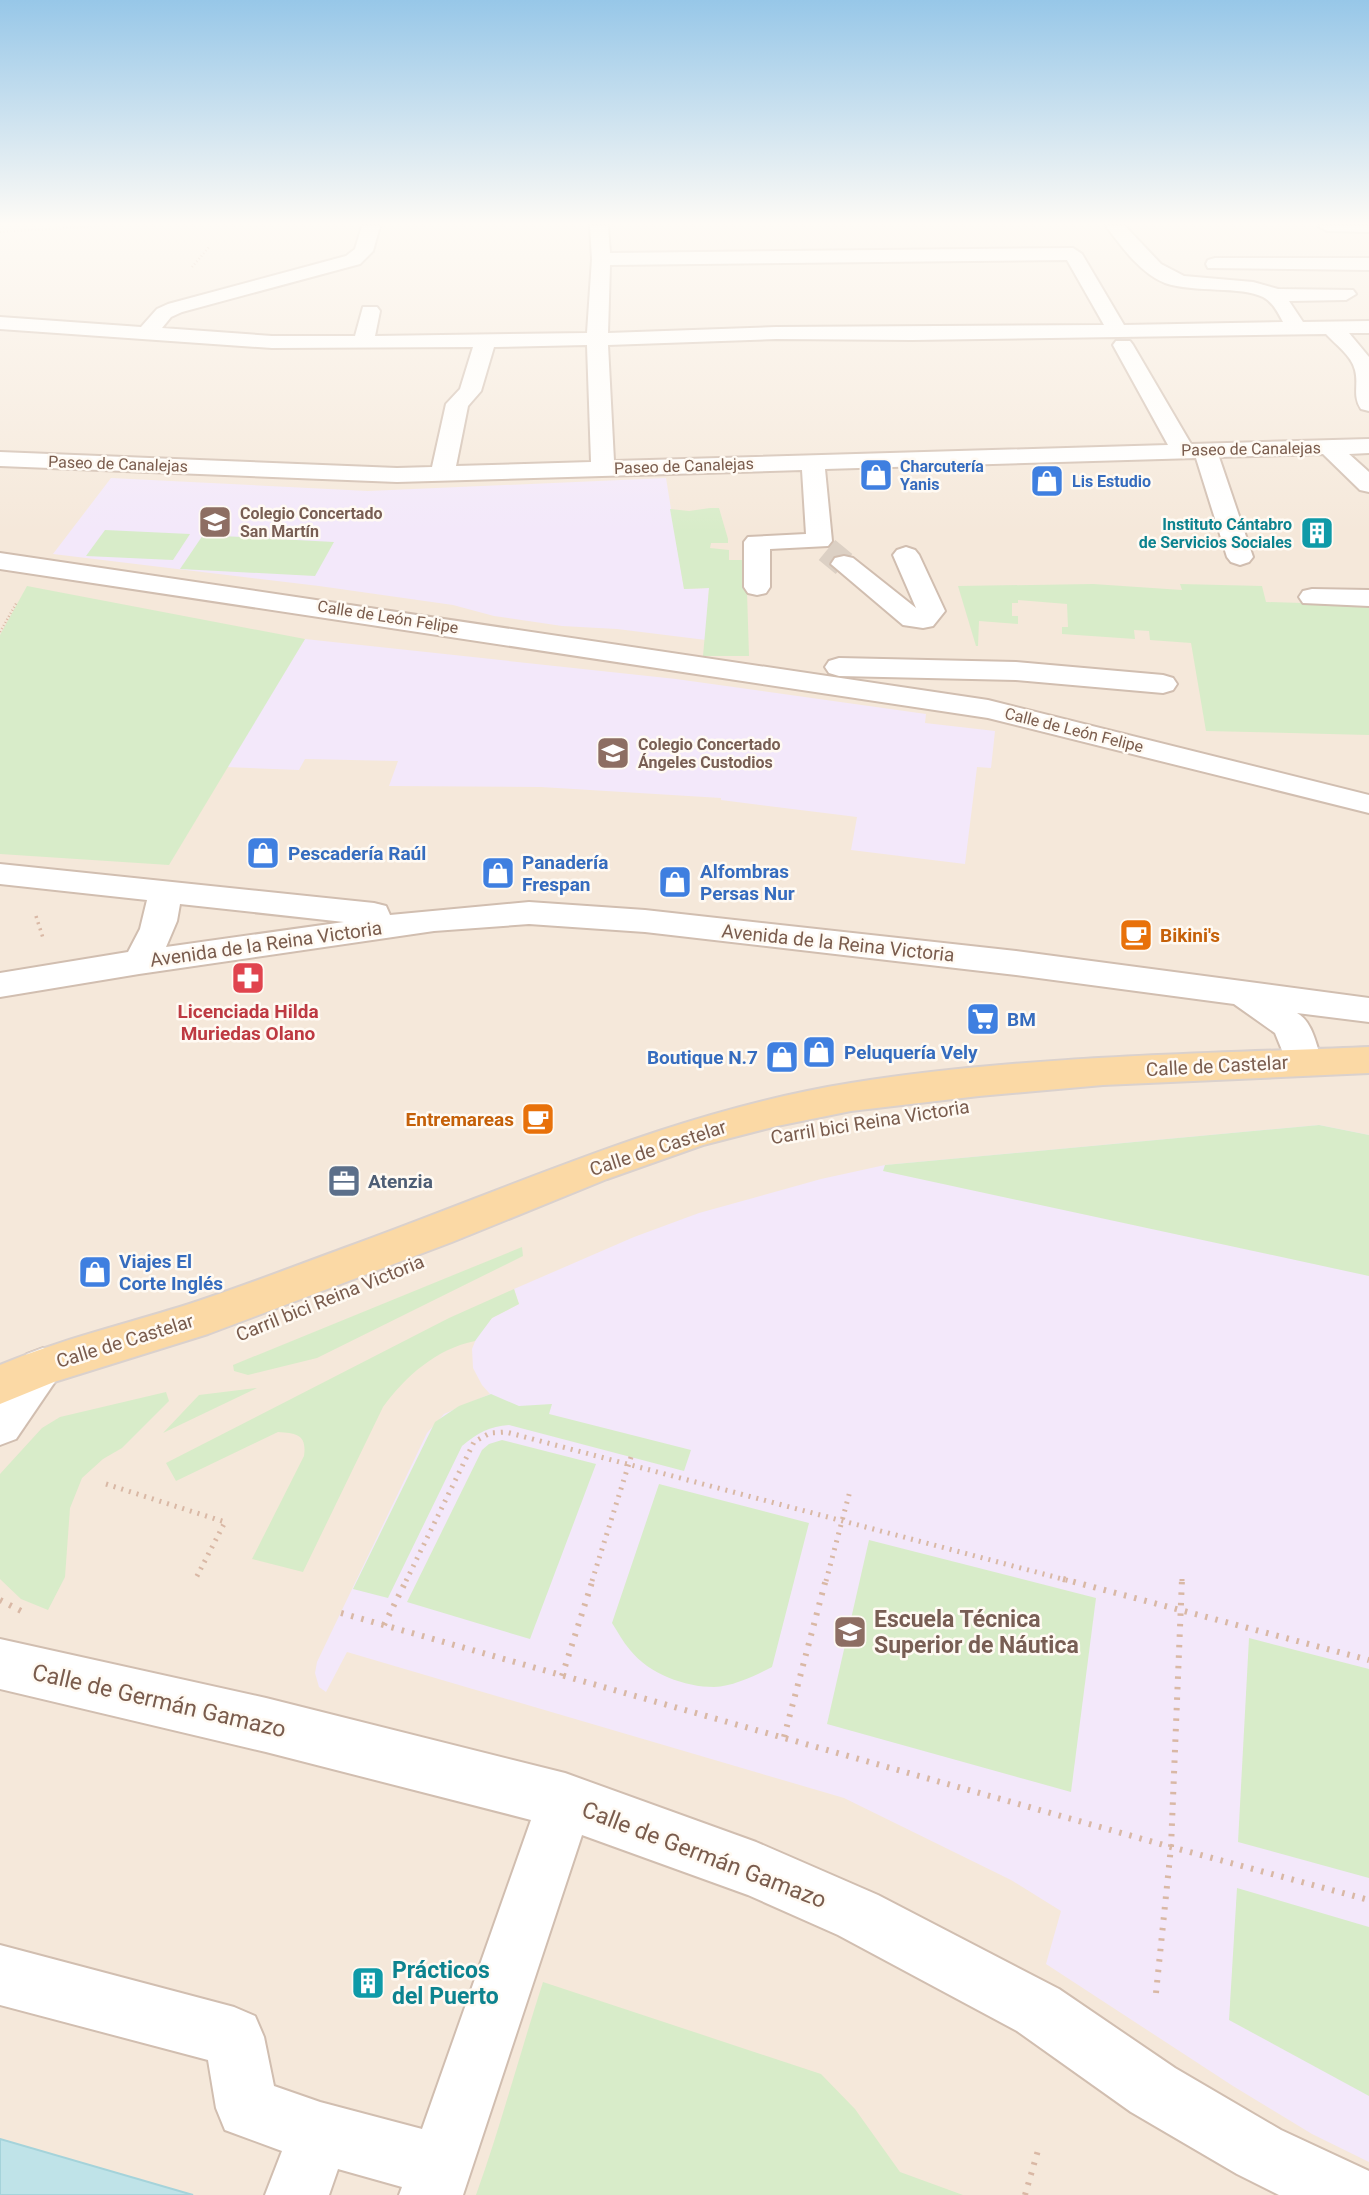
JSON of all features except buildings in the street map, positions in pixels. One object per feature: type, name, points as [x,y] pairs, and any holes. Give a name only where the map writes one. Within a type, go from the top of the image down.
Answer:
[{"type":"main road","points":[[1303,1062],[1369,1060]]},
{"type":"main road","name":"Calle de Castelar","points":[[0,1385],[21,1368],[193,1321],[437,1231],[593,1168],[696,1132],[851,1097],[979,1082],[1103,1072],[1303,1062]]},
{"type":"street","points":[[80,328],[272,342],[485,342],[776,333],[1145,338],[1290,328]]},
{"type":"street","points":[[147,333],[151,328]]},
{"type":"street","points":[[364,342],[367,328]]},
{"type":"street","points":[[598,328],[603,468]]},
{"type":"street","points":[[1116,328],[1218,485],[1240,557]]},
{"type":"street","points":[[1332,328],[1362,362],[1367,377],[1363,391],[1369,404]]},
{"type":"street","points":[[442,474],[457,404],[470,391],[485,342]]},
{"type":"street","name":"Paseo de Canalejas","points":[[0,459],[397,475],[1369,446]]},
{"type":"street","points":[[1330,447],[1369,485]]},
{"type":"street","points":[[811,462],[830,552]]},
{"type":"street","points":[[757,587],[757,542],[830,552],[913,619],[923,620],[931,611],[906,555]]},
{"type":"street","name":"Calle de León Felipe","points":[[4,567],[261,598],[988,709],[1369,804]]},
{"type":"street","points":[[1312,597],[1369,598]]},
{"type":"street","name":"Calle de León Felipe","points":[[775,677],[846,666],[1016,671],[1163,684]]},
{"type":"street","points":[[11,876],[101,883],[164,894]]},
{"type":"street","name":"Avenida de la Reina Victoria","points":[[139,962],[156,936],[164,913],[164,894],[434,920]]},
{"type":"street","name":"Avenida de la Reina Victoria","points":[[0,985],[139,962],[434,920],[529,913],[645,921],[1016,963],[1369,1010]]},
{"type":"street","name":"Avenida de la Reina Victoria","points":[[1241,995],[1291,1026],[1303,1062]]},
{"type":"street","points":[[0,1425],[21,1368]]},
{"type":"street","name":"Calle de Germán Gamazo","points":[[0,1664],[266,1726],[565,1801],[756,1870],[858,1915],[1038,2010],[1153,2090],[1259,2152],[1348,2195]]},
{"type":"street","points":[[0,1975],[234,2037],[247,2108],[320,2133],[436,2181],[565,1801]]},
{"type":"street","points":[[297,2195],[320,2133]]},
{"type":"path","points":[[11,876],[49,958],[41,978]]},
{"type":"path","points":[[384,1625],[474,1442],[490,1433],[506,1432],[1369,1660]]},
{"type":"path","points":[[562,1676],[631,1457]]},
{"type":"path","points":[[106,1484],[225,1521],[196,1578]]},
{"type":"path","points":[[784,1737],[850,1491]]},
{"type":"path","points":[[1156,1993],[1171,1847],[1182,1576]]},
{"type":"path","points":[[341,1613],[1171,1847],[1369,1900]]},
{"type":"path","points":[[1025,2195],[1039,2147]]},
{"type":"shaded area","points":[[0,328],[1369,328],[1369,2195],[193,2195],[0,2139]]},
{"type":"shaded area","points":[[111,478],[368,491],[666,478],[684,589],[709,588],[706,640],[617,629],[562,626],[494,616],[453,605],[319,586],[53,554]]},
{"type":"shaded area","name":"Colegio Concertado Ángeles Custodios","points":[[305,639],[676,679],[926,714],[925,723],[995,731],[991,768],[977,767],[965,864],[851,850],[857,817],[721,798],[541,787],[389,786],[398,761],[305,759],[299,770],[226,767]]},
{"type":"shaded area","name":"Escuela Técnica Superior de Náutica","points":[[1319,1125],[1369,1135],[1369,2162],[1312,2134],[1233,2086],[1046,1964],[1061,1911],[1011,1880],[844,1798],[347,1652],[326,1692],[319,1687],[315,1673],[317,1662],[427,1433],[444,1414],[490,1394],[473,1368],[472,1349],[478,1334],[492,1318],[519,1304],[514,1289],[634,1237],[699,1213],[821,1179],[885,1165]]},
{"type":"green space","points":[[719,508],[728,543],[711,543],[710,548],[729,550],[729,560],[746,560],[749,656],[703,656],[709,588],[684,589],[670,509],[689,511]]},
{"type":"green space","points":[[105,530],[190,534],[173,560],[86,556]]},
{"type":"green space","points":[[203,535],[334,542],[315,576],[180,569]]},
{"type":"green space","points":[[1093,584],[1182,590],[1180,584],[1262,586],[1266,602],[1369,605],[1369,735],[1206,731],[1191,643],[1150,640],[1149,631],[1134,630],[1135,639],[1062,634],[1062,627],[1068,627],[1067,604],[1018,600],[1018,603],[1012,603],[1012,616],[1018,616],[1018,624],[979,621],[976,646],[958,586]]},
{"type":"green space","points":[[27,586],[305,639],[169,865],[0,854],[0,635]]},
{"type":"green space","points":[[1319,1125],[1369,1135],[1369,1276],[883,1171],[885,1165]]},
{"type":"green space","points":[[522,1247],[523,1256],[317,1358],[248,1375],[234,1371],[233,1365]]},
{"type":"green space","points":[[514,1289],[519,1304],[492,1318],[475,1341],[447,1350],[423,1365],[383,1407],[303,1572],[252,1559],[304,1456],[304,1444],[299,1436],[278,1432],[176,1481],[166,1463],[449,1318]]},
{"type":"green space","points":[[257,1388],[163,1433],[199,1395]]},
{"type":"green space","points":[[166,1392],[169,1401],[122,1448],[103,1459],[82,1478],[70,1508],[65,1577],[48,1610],[21,1599],[0,1579],[0,1474],[42,1428],[60,1417]]},
{"type":"green space","points":[[491,1394],[519,1406],[552,1404],[549,1414],[691,1450],[684,1471],[509,1425],[490,1429],[462,1446],[388,1598],[353,1589],[435,1422],[459,1406]]},
{"type":"green space","points":[[502,1440],[596,1464],[530,1639],[407,1602],[482,1450],[489,1444]]},
{"type":"green space","points":[[659,1484],[809,1523],[772,1667],[729,1685],[714,1687],[680,1682],[647,1666],[625,1644],[612,1623]]},
{"type":"green space","points":[[869,1540],[1096,1598],[1071,1792],[827,1724]]},
{"type":"green space","points":[[1249,1638],[1369,1669],[1369,1878],[1238,1842]]},
{"type":"green space","points":[[1237,1888],[1369,1927],[1369,2096],[1229,2020]]},
{"type":"green space","points":[[543,1982],[821,2074],[855,2109],[900,2172],[963,2195],[476,2195]]},
{"type":"water","points":[[0,2139],[193,2195],[0,2195]]},
{"type":"tunnel","points":[[827,550],[844,564]]},
{"type":"place","name":"Charcutería Yanis","points":[[876,475]]},
{"type":"place","name":"Lis Estudio","points":[[1047,481]]},
{"type":"place","name":"Colegio Concertado San Martín","points":[[215,522]]},
{"type":"place","name":"Instituto Cántabro de Servicios Sociales","points":[[1317,533]]},
{"type":"place","name":"Colegio Concertado Ángeles Custodios","points":[[613,753]]},
{"type":"place","name":"Pescadería Raúl","points":[[263,853]]},
{"type":"place","name":"Panadería Frespan","points":[[498,873]]},
{"type":"place","name":"Alfombras Persas Nur","points":[[675,882]]},
{"type":"place","name":"Bikini's","points":[[1136,935]]},
{"type":"place","name":"Licenciada Hilda Muriedas Olano","points":[[248,978]]},
{"type":"place","name":"BM","points":[[983,1019]]},
{"type":"place","name":"Peluquería Vely","points":[[819,1052]]},
{"type":"place","name":"Boutique N.7","points":[[782,1057]]},
{"type":"place","name":"Entremareas","points":[[538,1119]]},
{"type":"place","name":"Atenzia","points":[[344,1181]]},
{"type":"place","name":"Viajes El Corte Inglés","points":[[95,1272]]},
{"type":"place","name":"Escuela Técnica Superior de Náutica","points":[[850,1632]]},
{"type":"place","name":"Prácticos del Puerto","points":[[368,1983]]}]
